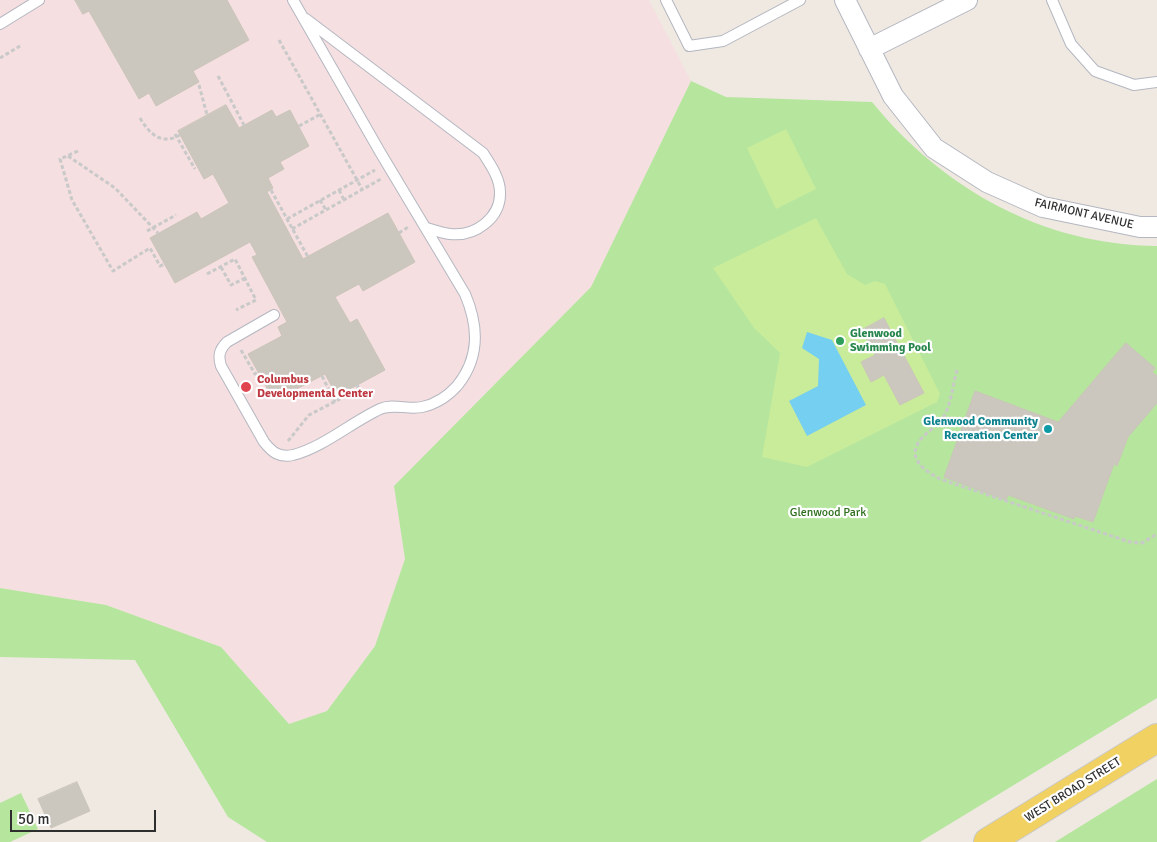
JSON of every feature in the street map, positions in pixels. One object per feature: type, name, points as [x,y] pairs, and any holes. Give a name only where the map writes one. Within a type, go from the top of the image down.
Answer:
[{"type":"main road","name":"WEST BROAD STREET","points":[[988,842],[1157,738]]},
{"type":"street","name":"FAIRMONT AVENUE","points":[[845,0],[892,96],[934,148],[987,182],[1043,207],[1140,227],[1157,227]]},
{"type":"street","points":[[869,49],[967,0]]},
{"type":"lane","points":[[0,24],[39,0]]},
{"type":"lane","points":[[274,315],[234,338],[221,348],[218,357],[220,366],[264,442],[272,453],[284,457],[310,448],[383,408],[422,407],[439,402],[452,392],[465,376],[474,358],[476,337],[474,313],[465,294],[427,228],[392,173],[293,0]]},
{"type":"lane","points":[[666,0],[689,46],[723,41],[800,0]]},
{"type":"lane","points":[[1052,0],[1071,44],[1095,71],[1134,85],[1157,82]]},
{"type":"lane","points":[[302,16],[483,153],[492,166],[501,190],[495,214],[475,231],[450,234],[427,228]]},
{"type":"path","points":[[279,40],[362,189]]},
{"type":"path","points":[[0,58],[20,46]]},
{"type":"path","points":[[218,76],[244,125]]},
{"type":"path","points":[[199,86],[207,115]]},
{"type":"path","points":[[298,126],[321,114]]},
{"type":"path","points":[[140,118],[152,135],[164,139],[177,135],[195,169]]},
{"type":"path","points":[[78,151],[60,160],[72,200],[113,271],[150,248],[160,266],[165,264]]},
{"type":"path","points":[[68,156],[115,188],[158,233]]},
{"type":"path","points":[[287,219],[387,163]]},
{"type":"path","points":[[292,229],[392,173]]},
{"type":"path","points":[[270,190],[308,257]]},
{"type":"path","points":[[339,190],[344,200]]},
{"type":"path","points":[[320,200],[326,210]]},
{"type":"path","points":[[147,231],[176,216]]},
{"type":"path","points":[[207,274],[235,259],[256,300],[236,310]]},
{"type":"path","points":[[221,267],[231,285],[245,278]]},
{"type":"path","points":[[234,338],[255,374],[258,372]]},
{"type":"path","points":[[956,370],[943,418],[919,440],[915,451],[916,461],[925,471],[940,479],[1130,542],[1142,544],[1157,534]]},
{"type":"path","points":[[322,376],[335,402]]},
{"type":"path","points":[[278,454],[309,415],[359,389],[357,385]]},
{"type":"shaded area","name":"Columbus Developmental Center","points":[[0,0],[649,0],[691,81],[591,287],[394,486],[405,559],[375,646],[327,711],[289,724],[221,647],[106,605],[0,588]]},
{"type":"green space","name":"Glenwood Park","points":[[691,81],[726,97],[872,102],[900,133],[930,161],[963,186],[998,206],[1035,223],[1074,235],[1115,243],[1157,246],[1157,698],[920,842],[267,842],[228,817],[135,660],[0,657],[0,588],[106,605],[221,647],[289,724],[327,711],[375,646],[405,559],[394,486],[591,287]]},
{"type":"green space","points":[[786,129],[816,189],[776,209],[747,148]]},
{"type":"green space","name":"Glenwood Swimming Pool","points":[[816,218],[847,274],[865,285],[875,281],[885,284],[940,394],[937,402],[807,467],[762,457],[780,353],[754,328],[713,268]]},
{"type":"green space","points":[[1157,779],[1157,842],[1055,842]]},
{"type":"green space","points":[[21,793],[38,829],[10,842],[0,842],[0,803]]},
{"type":"water","points":[[807,332],[832,340],[866,405],[807,436],[789,401],[818,386],[819,359],[802,348]]},
{"type":"building","points":[[75,0],[227,0],[249,40],[193,71],[199,82],[156,106],[149,93],[139,99],[89,11],[83,14]]},
{"type":"building","points":[[226,105],[239,128],[272,110],[276,117],[290,110],[309,146],[280,162],[284,169],[268,178],[273,188],[267,192],[303,259],[388,213],[415,262],[363,291],[359,284],[335,297],[350,323],[357,319],[385,370],[337,396],[325,374],[289,393],[285,386],[271,395],[248,354],[282,336],[278,327],[287,322],[252,257],[257,255],[250,242],[175,283],[150,238],[197,212],[201,219],[229,203],[213,174],[204,179],[178,131]]},
{"type":"building","points":[[884,318],[924,393],[900,405],[884,375],[871,382],[861,362],[875,355],[862,330]]},
{"type":"building","name":"Glenwood Community Recreation Center","points":[[1126,343],[1155,368],[1152,372],[1157,376],[1157,403],[1128,437],[1117,466],[1114,464],[1093,522],[1075,516],[1074,519],[1008,495],[1006,500],[944,477],[975,391],[1058,422]]},
{"type":"building","points":[[77,782],[90,811],[51,828],[38,799]]},
{"type":"place","name":"Glenwood Swimming Pool","points":[[840,341]]},
{"type":"place","name":"Columbus Developmental Center","points":[[246,387]]},
{"type":"place","name":"Glenwood Community Recreation Center","points":[[1048,429]]}]
